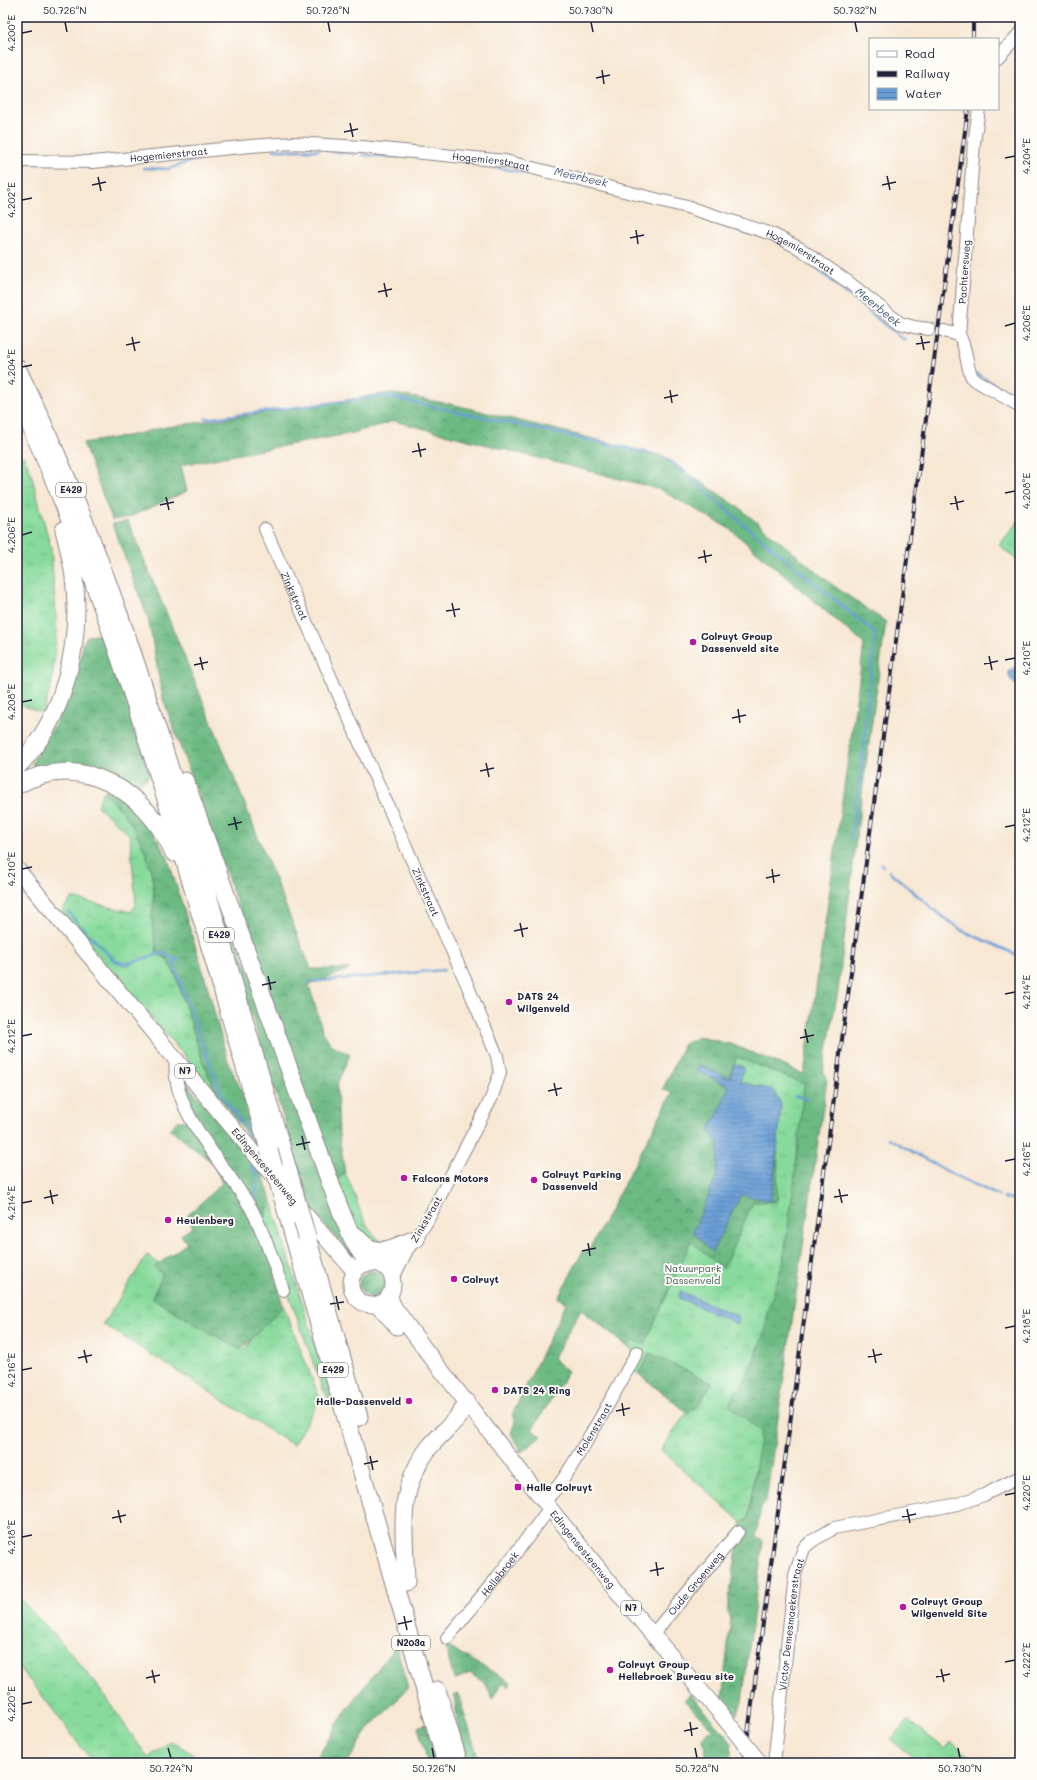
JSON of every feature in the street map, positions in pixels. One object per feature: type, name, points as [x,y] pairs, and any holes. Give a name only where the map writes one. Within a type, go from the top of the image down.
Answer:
[{"type":"highway","name":"E429","points":[[17,368],[62,467],[96,550],[148,700],[197,860],[288,1170],[383,1521]]},
{"type":"highway","name":"E429","points":[[17,397],[87,563],[136,705],[192,887],[288,1217],[383,1521]]},
{"type":"highway","points":[[17,767],[38,742],[50,721],[63,690],[73,649],[76,604],[74,576],[59,512],[55,485]]},
{"type":"highway","points":[[148,700],[160,714],[338,1204],[355,1245],[362,1255],[376,1264]]},
{"type":"highway","points":[[17,785],[37,777],[69,773],[106,780],[124,790],[142,804],[158,823],[192,887]]},
{"type":"highway","points":[[348,1226],[362,1244],[369,1249],[386,1251],[394,1249],[403,1243],[412,1245]]},
{"type":"highway","points":[[406,1583],[403,1518],[409,1484],[417,1465],[429,1448],[463,1422],[467,1410]]},
{"type":"highway","name":"N203a","points":[[383,1521],[406,1583],[458,1763]]},
{"type":"highway","name":"N203a","points":[[383,1521],[446,1763]]},
{"type":"main road","name":"Edingensesteenweg","points":[[17,869],[355,1272]]},
{"type":"main road","points":[[376,1264],[387,1270],[392,1280],[391,1290],[383,1300],[365,1303],[354,1296],[351,1284],[355,1272],[359,1267],[376,1264]]},
{"type":"main road","name":"Edingensesteenweg","points":[[383,1300],[533,1493],[547,1505],[760,1763]]},
{"type":"street","points":[[999,56],[1020,32]]},
{"type":"street","name":"Pachtersweg","points":[[979,110],[974,143],[959,335],[964,346],[970,375],[973,379],[1020,406]]},
{"type":"street","name":"Hogemierstraat","points":[[17,161],[93,162],[293,143],[362,147],[505,162],[687,207],[772,234],[799,248],[900,323],[914,328],[929,328]]},
{"type":"street","points":[[944,331],[959,335]]},
{"type":"street","name":"Zinkstraat","points":[[265,529],[466,982],[497,1056],[500,1073],[492,1099],[392,1280]]},
{"type":"street","points":[[176,1060],[175,1068],[177,1086],[193,1123],[251,1210],[260,1227],[283,1290]]},
{"type":"street","name":"Zinkstraat","points":[[376,1264],[412,1245]]},
{"type":"street","name":"Molenstraat","points":[[547,1505],[613,1398],[637,1352]]},
{"type":"street","name":"Victor Demesmaekerstraat","points":[[774,1763],[795,1575],[804,1548],[812,1541],[834,1528],[958,1504],[984,1495],[1020,1477]]},
{"type":"street","name":"Hellebroek","points":[[447,1638],[496,1579],[547,1505]]},
{"type":"street","name":"Oude Groenweg","points":[[653,1634],[738,1532]]},
{"type":"green space","points":[[389,393],[455,405],[663,456],[738,507],[834,586],[886,622],[860,807],[838,991],[823,1072],[827,1080],[766,1501],[761,1507],[756,1537],[763,1541],[742,1702],[737,1715],[722,1700],[731,1618],[727,1612],[741,1523],[748,1519],[761,1431],[729,1405],[735,1391],[742,1388],[766,1329],[767,1313],[783,1263],[795,1175],[804,1084],[737,1057],[729,1079],[767,1154],[778,1153],[777,1202],[753,1202],[723,1269],[691,1241],[645,1344],[632,1341],[627,1346],[581,1309],[553,1359],[568,1372],[532,1430],[542,1436],[521,1452],[511,1433],[515,1422],[512,1415],[566,1303],[558,1298],[583,1251],[588,1252],[672,1093],[663,1089],[684,1044],[699,1037],[733,1045],[804,1074],[864,644],[730,529],[659,489],[394,421],[353,433],[181,465],[187,491],[130,517],[112,520],[83,443],[133,435],[160,428]]},
{"type":"green space","points":[[23,455],[30,470],[51,548],[57,631],[52,682],[43,713],[17,703],[17,467]]},
{"type":"green space","points":[[1020,519],[1020,563],[999,545]]},
{"type":"green space","points":[[128,521],[215,730],[311,969],[350,969],[309,985],[323,1032],[331,1044],[350,1055],[337,1084],[339,1135],[345,1173],[337,1179],[163,699],[148,618],[112,524]]},
{"type":"green space","points":[[106,634],[150,775],[136,789],[87,768],[36,771],[32,763],[72,694],[82,652],[82,645],[87,636]]},
{"type":"green space","points":[[107,790],[122,797],[147,822],[167,856],[204,974],[228,1062],[243,1094],[255,1146],[218,1095],[203,1062],[176,976],[167,959],[157,953],[152,922],[154,899],[153,883],[146,854],[133,827],[124,814],[103,792]]},
{"type":"green space","points":[[103,792],[124,814],[133,827],[146,854],[153,883],[154,899],[152,921],[157,953],[167,959],[176,976],[203,1062],[218,1095],[61,912],[72,898],[131,912],[136,905],[130,835],[97,806]]},
{"type":"green space","points":[[191,815],[245,961],[235,961]]},
{"type":"green space","points":[[235,961],[245,961],[359,1257],[352,1256],[312,1211]]},
{"type":"green space","name":"Natuurpark Dassenveld","points":[[699,1037],[733,1045],[804,1074],[807,1111],[750,1530],[661,1450],[687,1412],[631,1368],[633,1351],[581,1309],[678,1095],[663,1089],[684,1044]]},
{"type":"green space","points":[[184,1080],[263,1176],[271,1199],[263,1223],[283,1307],[240,1350],[152,1298],[163,1274],[154,1267],[187,1243],[181,1235],[193,1226],[186,1217],[222,1183],[213,1163],[169,1129],[177,1121],[186,1121],[181,1083]]},
{"type":"green space","points":[[345,1173],[363,1218],[381,1241],[386,1240],[381,1246],[355,1229],[337,1179]]},
{"type":"green space","points":[[271,1199],[335,1410],[322,1387],[263,1223]]},
{"type":"green space","points":[[147,1255],[170,1272],[158,1295],[245,1349],[280,1297],[320,1399],[293,1445],[103,1324]]},
{"type":"green space","points":[[372,1271],[381,1275],[385,1284],[381,1293],[372,1297],[363,1293],[359,1284],[363,1275]]},
{"type":"green space","points":[[649,1353],[712,1383],[698,1406],[688,1413],[639,1374]]},
{"type":"green space","points":[[17,1596],[64,1645],[97,1685],[148,1758],[171,1741],[208,1763],[93,1763],[38,1690],[17,1666]]},
{"type":"green space","points":[[396,1645],[408,1688],[369,1729],[347,1763],[314,1763],[345,1712]]},
{"type":"green space","points":[[445,1645],[511,1682],[509,1687],[503,1682],[492,1699],[486,1684],[470,1673],[454,1680]]},
{"type":"green space","points":[[458,1694],[480,1763],[466,1763],[459,1734],[454,1696]]},
{"type":"green space","points":[[690,1694],[732,1743],[730,1763],[708,1763],[703,1738],[712,1729],[684,1700]]},
{"type":"green space","points":[[908,1720],[945,1749],[951,1742],[977,1763],[913,1763],[915,1759],[891,1740]]},
{"type":"green space","points":[[426,1724],[437,1763],[428,1763],[418,1727]]},
{"type":"water","points":[[1020,663],[1020,690],[1011,681],[1008,672]]},
{"type":"water","points":[[734,1064],[744,1067],[740,1082],[774,1090],[781,1105],[777,1153],[771,1201],[741,1195],[712,1252],[693,1232],[716,1178],[719,1145],[709,1130],[719,1111],[729,1086],[696,1071],[699,1065],[729,1078]]},
{"type":"water","points":[[680,1291],[739,1317],[737,1324],[679,1298]]},
{"type":"waterway","name":"Meerbeek","points":[[274,150],[319,150]]},
{"type":"waterway","name":"Meerbeek","points":[[330,151],[355,154]]},
{"type":"waterway","name":"Meerbeek","points":[[363,155],[399,157]]},
{"type":"waterway","name":"Meerbeek","points":[[143,168],[168,169],[206,156]]},
{"type":"waterway","name":"Meerbeek","points":[[483,165],[531,174]]},
{"type":"waterway","name":"Meerbeek","points":[[804,258],[902,339],[905,339]]},
{"type":"waterway","name":"Meerbeek","points":[[976,374],[1020,398]]},
{"type":"waterway","points":[[205,419],[384,396],[653,454]]},
{"type":"waterway","points":[[663,456],[875,633],[863,756],[851,839]]},
{"type":"waterway","points":[[889,871],[939,914],[963,931],[1020,956]]},
{"type":"waterway","points":[[69,912],[80,926],[115,961],[126,964],[162,953],[179,961]]},
{"type":"waterway","points":[[172,958],[204,1049],[223,1097],[248,1130],[248,1137]]},
{"type":"waterway","points":[[309,982],[444,970]]},
{"type":"waterway","points":[[795,1096],[807,1099]]},
{"type":"waterway","points":[[888,1138],[952,1174],[999,1196]]},
{"type":"waterway","points":[[251,1160],[251,1166],[258,1176],[256,1205]]},
{"type":"waterway","points":[[1004,1198],[1020,1202]]},
{"type":"railway","points":[[973,17],[973,38]]},
{"type":"railway","points":[[744,1763],[968,110]]},
{"type":"place","name":"Colruyt Group Dassenveld site","points":[[693,642]]},
{"type":"place","name":"DATS 24 Wilgenveld","points":[[509,1002]]},
{"type":"place","name":"Falcons Motors","points":[[404,1178]]},
{"type":"place","name":"Colruyt Parking Dassenveld","points":[[534,1180]]},
{"type":"place","name":"Heulenberg","points":[[168,1220]]},
{"type":"place","name":"Colruyt","points":[[454,1279]]},
{"type":"place","name":"DATS 24 Ring","points":[[495,1390]]},
{"type":"place","name":"Halle-Dassenveld","points":[[409,1401]]},
{"type":"place","name":"Halle Colruyt","points":[[518,1487]]},
{"type":"place","name":"Colruyt Group Wilgenveld Site","points":[[903,1607]]},
{"type":"place","name":"Colruyt Group Hellebroek Bureau site","points":[[610,1670]]}]
